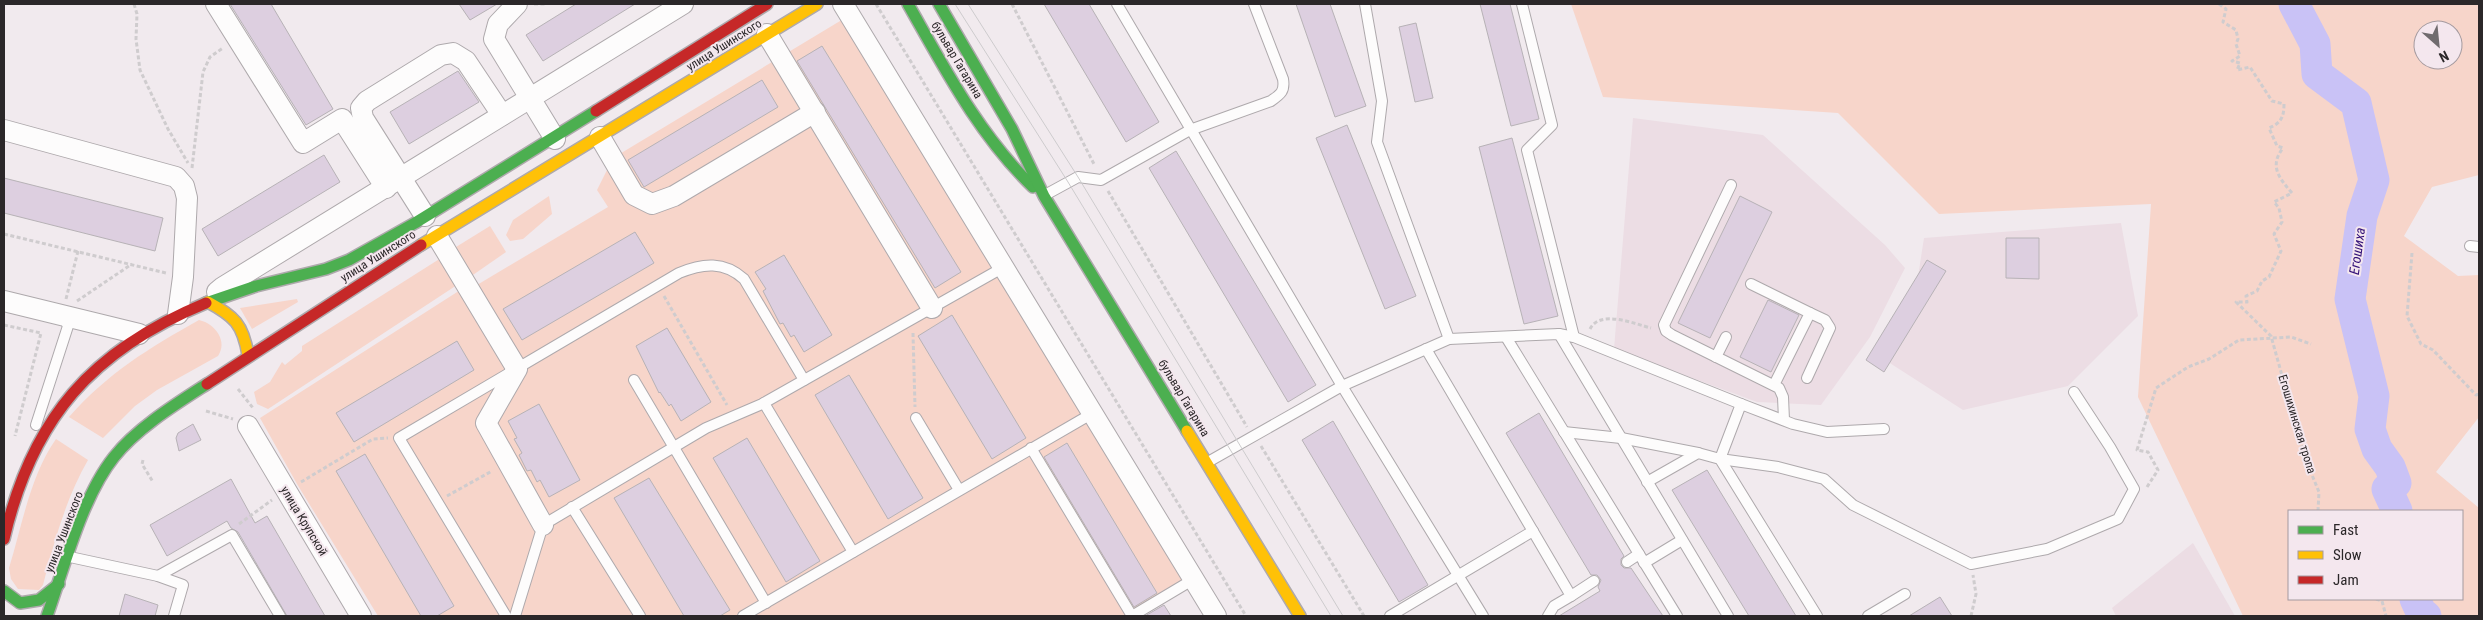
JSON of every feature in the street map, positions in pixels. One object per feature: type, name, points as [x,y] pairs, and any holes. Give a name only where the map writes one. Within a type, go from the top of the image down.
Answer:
[{"type":"main road","name":"улица Ушинского","points":[[4,539],[8,500],[51,417],[89,374],[139,334],[178,314],[208,302],[257,286],[330,270],[376,246],[555,139],[767,4]]},
{"type":"main road","name":"улица Ушинского","points":[[46,616],[89,500],[114,457],[158,416],[248,355],[437,236],[816,4]]},
{"type":"main road","name":"бульвар Гагарина","points":[[908,4],[996,148],[1018,173],[1044,196]]},
{"type":"main road","name":"бульвар Гагарина","points":[[939,4],[1012,129],[1044,196],[1300,616]]},
{"type":"main road","points":[[555,139],[566,158]]},
{"type":"main road","points":[[425,216],[437,236]]},
{"type":"main road","points":[[208,302],[229,313],[239,322],[246,336],[248,355]]},
{"type":"main road","points":[[4,591],[20,603],[39,600],[59,584]]},
{"type":"street","points":[[216,4],[303,143],[342,118],[394,183],[425,216]]},
{"type":"street","points":[[516,4],[498,24],[494,40],[555,139]]},
{"type":"street","points":[[208,302],[223,287],[683,4]]},
{"type":"street","points":[[843,4],[1216,616]]},
{"type":"street","points":[[767,34],[932,308]]},
{"type":"street","points":[[394,183],[364,118],[361,108],[367,101],[440,56],[453,53],[466,61],[502,115]]},
{"type":"street","points":[[600,137],[634,195],[652,204],[674,196],[815,112]]},
{"type":"street","points":[[4,130],[176,177],[184,186],[187,198],[184,277],[178,314]]},
{"type":"street","points":[[437,236],[516,369],[486,422],[543,525]]},
{"type":"street","points":[[4,301],[66,309],[139,334]]},
{"type":"street","name":"улица Крупской","points":[[252,418],[286,490],[361,616]]},
{"type":"lane","points":[[1117,4],[1342,386],[1483,616]]},
{"type":"lane","points":[[1044,196],[1078,176],[1101,180],[1190,130],[1271,101],[1281,94],[1284,87],[1283,79],[1254,4]]},
{"type":"lane","points":[[1365,4],[1382,101],[1378,142],[1449,340]]},
{"type":"lane","points":[[1522,4],[1552,125],[1527,150],[1574,336]]},
{"type":"lane","points":[[1731,185],[1664,325],[1666,331],[1672,335],[1774,385],[1782,393],[1784,420]]},
{"type":"lane","points":[[506,616],[399,438],[658,286],[696,266],[716,264],[734,270],[744,279],[804,380]]},
{"type":"lane","points":[[515,616],[543,525],[706,428],[764,403],[1004,267]]},
{"type":"lane","points":[[1751,284],[1825,320],[1830,328],[1807,378]]},
{"type":"lane","points":[[8,500],[68,326],[66,309]]},
{"type":"lane","points":[[1774,385],[1810,312]]},
{"type":"lane","points":[[1559,334],[1728,616]]},
{"type":"lane","points":[[1207,462],[1253,438],[1342,386],[1449,340],[1559,334],[1574,336],[1784,420],[1827,432],[1884,429]]},
{"type":"lane","points":[[1506,337],[1677,616]]},
{"type":"lane","points":[[1716,357],[1726,337]]},
{"type":"lane","points":[[1426,349],[1571,596]]},
{"type":"lane","points":[[634,380],[766,603]]},
{"type":"lane","points":[[1564,432],[1621,438],[1720,459],[1778,467],[1824,479],[1853,504],[1970,564],[2047,549],[2118,519],[2134,490],[2110,447],[2074,392]]},
{"type":"lane","points":[[764,403],[853,552]]},
{"type":"lane","points":[[1720,459],[1742,404]]},
{"type":"lane","points":[[743,616],[1093,413]]},
{"type":"lane","points":[[916,418],[958,490]]},
{"type":"lane","points":[[1031,448],[1132,616],[1194,579]]},
{"type":"lane","points":[[1647,482],[1698,453]]},
{"type":"lane","points":[[1720,459],[1817,616]]},
{"type":"lane","points":[[572,507],[640,616]]},
{"type":"lane","points":[[1390,616],[1533,531]]},
{"type":"lane","points":[[158,576],[232,535],[280,616]]},
{"type":"lane","points":[[1627,562],[1642,559],[1682,540]]},
{"type":"lane","points":[[69,556],[158,576],[183,584],[174,616]]},
{"type":"lane","points":[[1548,616],[1554,606],[1594,581]]},
{"type":"lane","points":[[1868,616],[1905,594]]},
{"type":"path","points":[[134,4],[137,14],[136,39],[140,70],[153,100],[185,154],[191,171],[203,72],[210,57]]},
{"type":"path","points":[[531,4],[545,4]]},
{"type":"path","points":[[876,4],[1246,616]]},
{"type":"path","points":[[1012,4],[1101,180],[1253,438],[1265,449],[1364,616]]},
{"type":"path","points":[[2219,4],[2226,9],[2223,22],[2236,30],[2238,39],[2236,44],[2240,56],[2232,61],[2240,63],[2237,70],[2250,67],[2272,101],[2284,104],[2284,114],[2279,124],[2269,128],[2277,146],[2283,148],[2277,155],[2275,169],[2279,179],[2292,193],[2274,202],[2279,208],[2282,222],[2274,234],[2281,251],[2269,277],[2262,282],[2257,291],[2246,296],[2247,302],[2236,302],[2271,336]]},
{"type":"path","points":[[4,234],[184,277]]},
{"type":"path","points":[[66,309],[78,251]]},
{"type":"path","points":[[2412,253],[2407,316],[2421,344],[2434,350],[2476,395],[2479,394]]},
{"type":"path","points":[[66,309],[132,264]]},
{"type":"path","points":[[658,286],[734,416]]},
{"type":"path","points":[[912,318],[916,418]]},
{"type":"path","points":[[1585,341],[1592,326],[1603,320],[1617,319],[1653,328],[1664,325]]},
{"type":"path","points":[[4,325],[41,333],[13,442]]},
{"type":"path","points":[[2144,492],[2158,470],[2148,452],[2137,450],[2156,388],[2188,366],[2209,359],[2239,340],[2271,336],[2291,337],[2311,344]]},
{"type":"path","name":"Егошихинская тропа","points":[[2271,336],[2305,458],[2319,492],[2318,510]]},
{"type":"path","points":[[238,388],[252,418]]},
{"type":"path","points":[[201,413],[205,411],[252,418]]},
{"type":"path","points":[[232,535],[240,522],[286,490],[373,439],[399,438]]},
{"type":"path","points":[[144,457],[142,464],[153,482]]},
{"type":"path","points":[[437,501],[508,462]]},
{"type":"path","points":[[1970,564],[1976,594],[1971,616]]},
{"type":"path","points":[[2379,600],[2382,601],[2386,616]]},
{"type":"shaded area","points":[[1571,4],[2479,4],[2479,175],[2432,187],[2404,236],[2458,276],[2479,275],[2479,417],[2436,472],[2479,508],[2479,616],[2243,616],[2138,397],[2151,204],[1939,214],[1838,113],[1603,97]]},
{"type":"shaded area","points":[[850,15],[1192,577],[1125,616],[378,616],[297,484],[260,418],[465,287],[477,285],[608,207],[597,190],[613,158]]},
{"type":"shaded area","points":[[1633,118],[1763,135],[1885,245],[1905,268],[1870,337],[1821,405],[1757,402],[1614,349]]},
{"type":"shaded area","points":[[549,196],[552,214],[523,239],[510,241],[506,235],[513,220]]},
{"type":"shaded area","points":[[2121,223],[2138,316],[2068,386],[1963,410],[1871,351],[1917,283],[1924,238]]},
{"type":"shaded area","points":[[490,226],[506,252],[470,277],[458,258],[456,247]]},
{"type":"shaded area","points":[[441,258],[457,285],[268,409],[257,404],[254,392],[270,382],[282,362],[285,365],[302,351],[302,346]]},
{"type":"shaded area","points":[[297,299],[298,302],[252,329],[240,308]]},
{"type":"shaded area","points":[[199,320],[211,325],[219,334],[222,345],[218,356],[157,390],[135,406],[103,438],[69,417],[99,387],[130,362]]},
{"type":"shaded area","points":[[56,439],[88,460],[67,505],[43,585],[39,590],[18,589],[11,579],[9,568],[33,485],[47,453]]},
{"type":"shaded area","points":[[2193,543],[2235,616],[2116,616],[2112,608]]},
{"type":"building","points":[[230,4],[271,4],[333,109],[306,125]]},
{"type":"building","points":[[459,4],[497,4],[470,20]]},
{"type":"building","points":[[576,4],[635,4],[543,61],[526,35]]},
{"type":"building","points":[[1044,4],[1089,4],[1159,122],[1126,142]]},
{"type":"building","points":[[1296,4],[1330,4],[1366,106],[1335,117]]},
{"type":"building","points":[[1480,4],[1510,4],[1539,119],[1511,126]]},
{"type":"building","points":[[1416,23],[1433,98],[1415,102],[1399,27]]},
{"type":"building","points":[[822,46],[961,272],[935,288],[797,61]]},
{"type":"building","points":[[458,71],[479,102],[409,144],[390,112]]},
{"type":"building","points":[[762,80],[778,107],[644,187],[628,160]]},
{"type":"building","points":[[1347,125],[1416,296],[1385,309],[1316,138]]},
{"type":"building","points":[[1512,138],[1558,316],[1524,324],[1479,147]]},
{"type":"building","points":[[1176,151],[1316,385],[1288,402],[1149,168]]},
{"type":"building","points":[[324,155],[340,182],[218,256],[202,229]]},
{"type":"building","points":[[4,178],[163,218],[155,251],[4,213]]},
{"type":"building","points":[[1740,196],[1772,212],[1710,338],[1678,323]]},
{"type":"building","points":[[635,232],[654,263],[522,340],[503,309]]},
{"type":"building","points":[[2006,238],[2039,238],[2039,279],[2006,278]]},
{"type":"building","points":[[784,255],[832,335],[804,352],[794,335],[791,337],[783,323],[780,324],[763,291],[766,289],[755,272]]},
{"type":"building","points":[[1927,260],[1946,271],[1884,372],[1866,360]]},
{"type":"building","points":[[1768,300],[1799,315],[1771,372],[1740,357]]},
{"type":"building","points":[[952,315],[1026,438],[992,459],[918,336]]},
{"type":"building","points":[[667,328],[711,402],[681,421],[671,404],[669,406],[659,393],[636,346]]},
{"type":"building","points":[[457,341],[474,370],[354,442],[336,413]]},
{"type":"building","points":[[849,375],[923,498],[888,519],[815,395]]},
{"type":"building","points":[[539,404],[580,480],[549,497],[540,480],[537,482],[531,470],[527,471],[519,455],[522,453],[514,439],[517,438],[508,421]]},
{"type":"building","points":[[1539,413],[1624,556],[1621,559],[1621,565],[1624,568],[1631,568],[1663,616],[1559,616],[1600,591],[1598,587],[1601,580],[1597,575],[1591,575],[1506,433]]},
{"type":"building","points":[[1333,421],[1428,585],[1399,602],[1302,440]]},
{"type":"building","points":[[193,424],[201,440],[179,451],[176,438],[178,433]]},
{"type":"building","points":[[747,438],[820,561],[786,582],[713,458]]},
{"type":"building","points":[[1067,443],[1157,593],[1134,607],[1044,457]]},
{"type":"building","points":[[365,454],[454,606],[437,616],[421,616],[336,471]]},
{"type":"building","points":[[1707,470],[1796,616],[1749,616],[1672,490]]},
{"type":"building","points":[[649,478],[730,610],[720,616],[684,616],[614,498]]},
{"type":"building","points":[[231,479],[255,523],[267,516],[325,616],[287,616],[238,532],[231,528],[227,521],[167,556],[150,525]]},
{"type":"building","points":[[125,594],[158,605],[155,616],[119,616]]},
{"type":"building","points":[[1940,597],[1952,616],[1909,616]]},
{"type":"building","points":[[1164,605],[1171,616],[1145,616]]},
{"type":"waterway","name":"Егошиха","points":[[2294,4],[2315,44],[2317,74],[2356,103],[2374,180],[2362,216],[2350,299],[2374,396],[2370,429],[2377,449],[2390,467],[2396,483],[2387,489],[2397,510]]},
{"type":"waterway","name":"Егошиха","points":[[2415,600],[2421,612],[2426,616]]},
{"type":"tram line","points":[[955,4],[1068,182],[1331,616]]},
{"type":"tram line","points":[[968,4],[1078,177],[1343,616]]},
{"type":"traffic: fast","points":[[908,4],[979,123],[996,146],[1033,187]]},
{"type":"traffic: fast","points":[[939,4],[1012,129],[1044,196],[1187,431]]},
{"type":"traffic: fast","points":[[206,303],[256,286],[326,269],[349,260],[415,223],[596,111]]},
{"type":"traffic: fast","points":[[47,616],[83,512],[92,492],[114,457],[123,446],[158,417],[207,384]]},
{"type":"traffic: fast","points":[[4,591],[20,603],[39,600],[59,584]]},
{"type":"traffic: slow","points":[[421,245],[817,4]]},
{"type":"traffic: slow","points":[[208,302],[225,312],[236,322],[246,344],[248,355]]},
{"type":"traffic: slow","points":[[1187,431],[1300,616]]},
{"type":"traffic: jam","points":[[596,111],[767,4]]},
{"type":"traffic: jam","points":[[207,384],[421,245]]},
{"type":"traffic: jam","points":[[4,539],[16,496],[31,458],[50,424],[73,393],[99,366],[130,343],[166,322],[206,303]]}]
